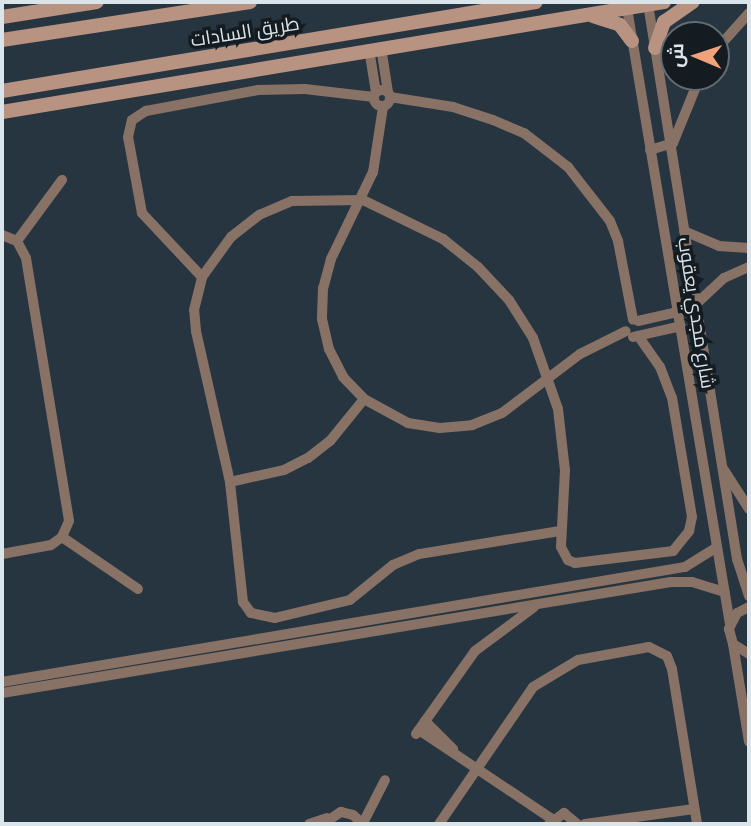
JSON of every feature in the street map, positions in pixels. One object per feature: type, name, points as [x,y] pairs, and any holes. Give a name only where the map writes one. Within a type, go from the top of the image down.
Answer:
[{"type":"street","points":[[4,15],[95,2]]},
{"type":"street","name":"طريق السادات","points":[[2,40],[250,2]]},
{"type":"street","name":"طريق السادات","points":[[2,91],[536,2]]},
{"type":"street","points":[[2,112],[664,2]]},
{"type":"street","points":[[654,48],[664,22],[693,2]]},
{"type":"street","name":"شارع مجدي يعقوب","points":[[648,4],[739,572],[749,596]]},
{"type":"street","name":"شارع مجدي يعقوب","points":[[626,8],[733,643]]},
{"type":"street","points":[[730,34],[749,13]]},
{"type":"street","points":[[585,14],[620,25],[632,41]]},
{"type":"street","points":[[426,21],[429,40]]},
{"type":"street","points":[[375,48],[383,107],[380,142],[363,200],[331,259],[323,288],[322,319],[334,358],[364,399],[408,423],[440,428],[472,425],[502,413],[580,354],[626,331],[636,321],[678,312]]},
{"type":"street","points":[[202,277],[142,213],[128,137],[132,120],[146,111],[258,90],[305,89],[382,95],[453,107],[524,133],[568,167],[610,221],[618,242],[640,334],[660,367],[672,398],[692,517],[690,531],[673,551],[575,563],[563,555],[560,531],[563,440],[549,376],[533,338],[509,300],[478,267],[443,239],[363,200],[292,201],[259,215],[231,237],[202,277],[194,310],[196,331],[230,482],[243,602],[251,613],[263,618],[350,600],[393,565],[419,554],[560,531]]},
{"type":"street","points":[[650,150],[670,147],[693,91]]},
{"type":"street","points":[[17,241],[62,180]]},
{"type":"street","points":[[684,231],[719,246],[749,248]]},
{"type":"street","points":[[2,235],[17,241],[26,258],[69,521],[62,537],[51,545],[2,554]]},
{"type":"street","points":[[696,304],[724,278],[749,267]]},
{"type":"street","points":[[626,331],[640,334],[681,326]]},
{"type":"street","points":[[230,482],[270,475],[308,458],[330,441],[364,399]]},
{"type":"street","points":[[722,466],[749,509]]},
{"type":"street","points":[[62,537],[138,589]]},
{"type":"street","points":[[2,682],[669,570],[698,562],[716,548]]},
{"type":"street","points":[[669,570],[671,582]]},
{"type":"street","points":[[2,693],[671,582],[692,582],[724,592]]},
{"type":"street","points":[[540,603],[475,651],[420,728],[476,765],[551,822],[569,814],[577,824]]},
{"type":"street","points":[[730,624],[737,612],[749,607]]},
{"type":"street","points":[[262,637],[264,649]]},
{"type":"street","points":[[733,643],[749,654]]},
{"type":"street","points":[[733,643],[749,742]]},
{"type":"street","points":[[439,824],[523,697],[547,676],[578,660],[649,647],[667,656],[672,669],[697,824]]},
{"type":"street","points":[[309,824],[347,813],[363,823],[385,780]]},
{"type":"street","points":[[584,824],[694,809]]}]
